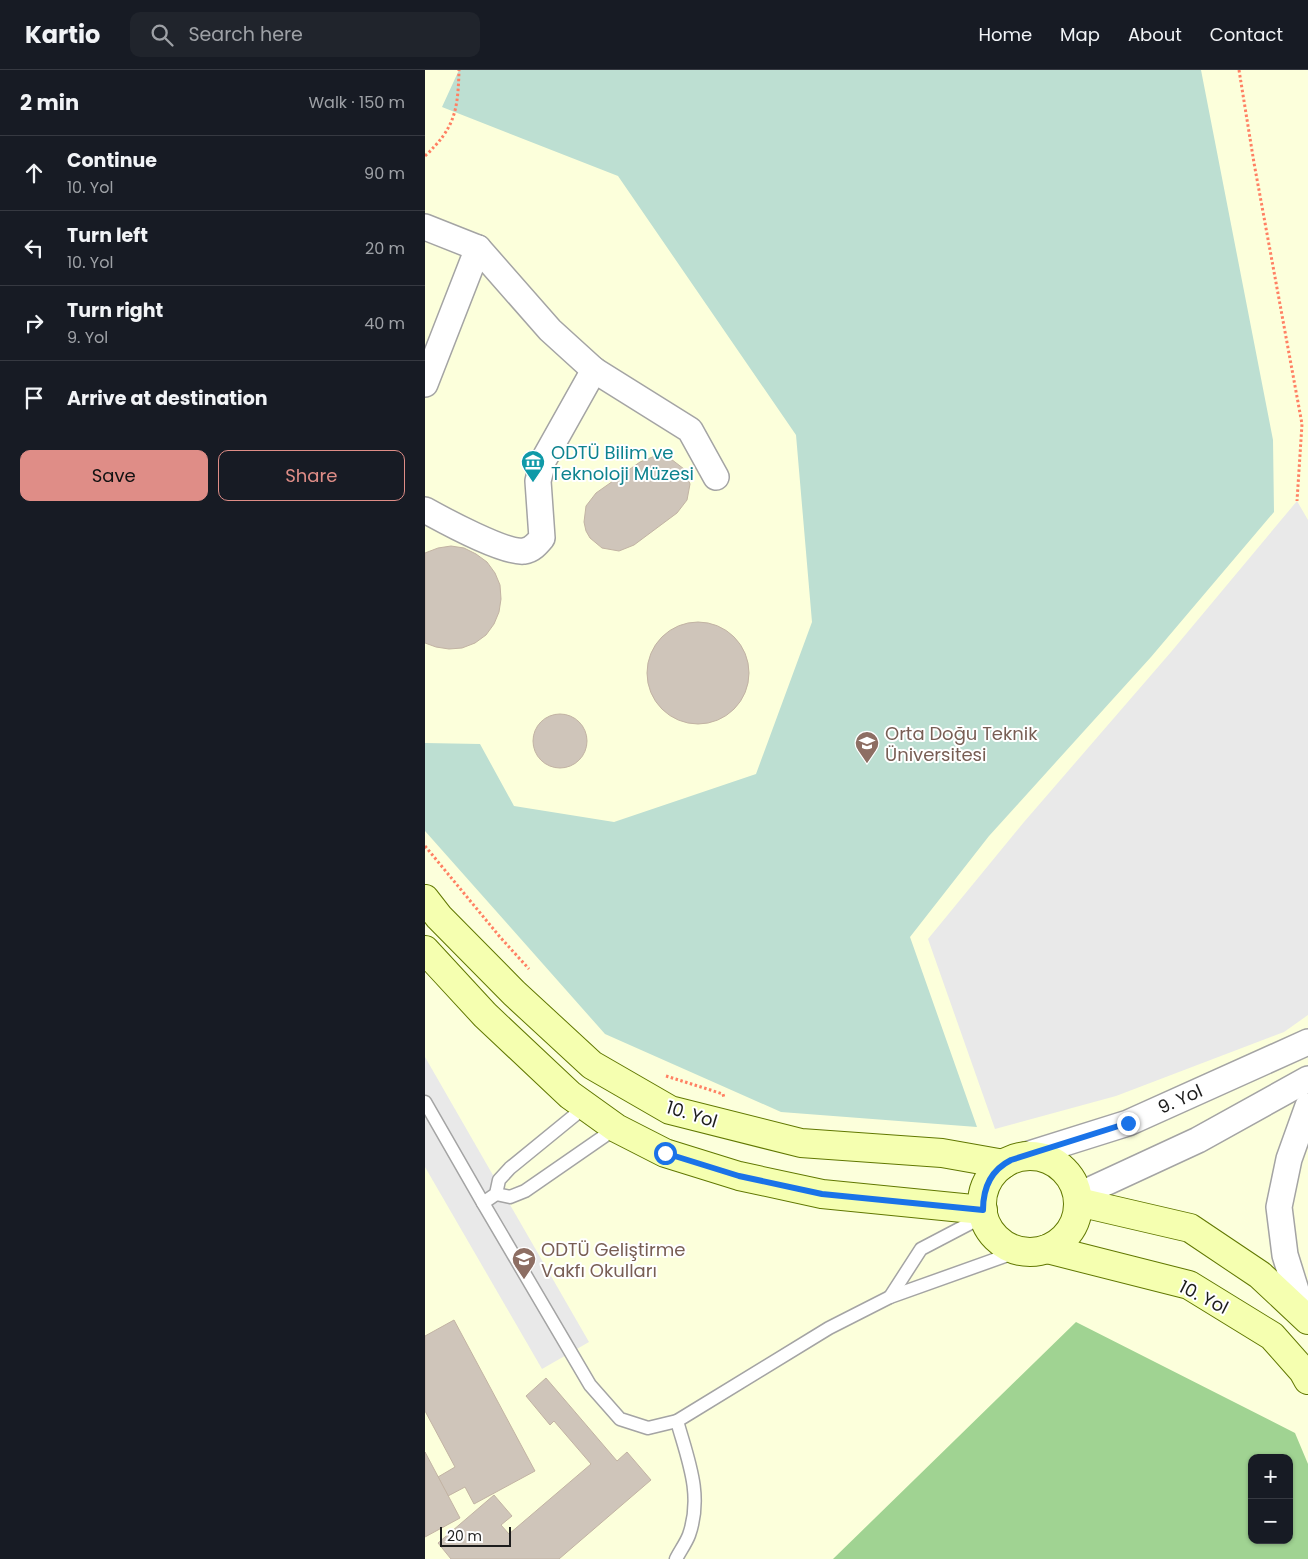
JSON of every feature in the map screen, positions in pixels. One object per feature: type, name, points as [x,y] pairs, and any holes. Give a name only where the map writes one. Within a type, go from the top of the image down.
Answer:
[{"type":"street","points":[[425,227],[478,248],[550,330],[594,370],[690,430],[715,477]]},
{"type":"street","points":[[425,384],[478,248]]},
{"type":"street","points":[[425,510],[470,534],[508,549],[524,552],[536,546],[542,538],[538,480],[543,461],[594,370]]},
{"type":"street","name":"10. Yol","points":[[425,899],[439,917],[514,993],[592,1064],[631,1089],[671,1110],[801,1143],[1012,1160],[1036,1156],[1051,1160],[1063,1169],[1072,1182],[1078,1199]]},
{"type":"street","points":[[425,950],[485,1015],[570,1094],[616,1128],[665,1153],[739,1176],[822,1194],[983,1213]]},
{"type":"street","name":"9. Yol","points":[[1012,1160],[1128,1123],[1308,1042]]},
{"type":"street","points":[[1078,1199],[1198,1140],[1308,1079]]},
{"type":"street","points":[[1306,1318],[1285,1255],[1279,1207],[1289,1159],[1308,1106]]},
{"type":"street","points":[[1012,1160],[994,1172],[987,1184],[983,1197],[983,1213],[989,1228],[997,1239],[1019,1251]]},
{"type":"street","points":[[1047,1249],[1059,1242],[1070,1231],[1076,1217],[1078,1199]]},
{"type":"street","points":[[1078,1199],[1190,1228],[1260,1275],[1306,1318]]},
{"type":"street","name":"10. Yol","points":[[1019,1251],[1033,1252],[1047,1249],[1189,1285],[1272,1336],[1303,1371],[1308,1380]]},
{"type":"lane","points":[[425,1102],[591,1384],[620,1419],[648,1428],[677,1421],[829,1328],[890,1298],[1019,1251]]},
{"type":"lane","points":[[483,1203],[496,1194],[499,1180],[509,1168],[586,1106]]},
{"type":"lane","points":[[496,1194],[510,1197],[525,1191],[616,1128]]},
{"type":"lane","points":[[890,1298],[921,1249],[983,1213]]},
{"type":"lane","points":[[676,1559],[689,1536],[696,1510],[694,1483],[677,1421]]},
{"type":"path","points":[[425,156],[436,146],[453,121],[458,95],[459,70]]},
{"type":"path","points":[[1239,70],[1254,163],[1302,424],[1297,501]]},
{"type":"path","points":[[425,846],[500,937],[531,971]]},
{"type":"path","points":[[661,1075],[723,1094],[732,1126]]},
{"type":"shaded area","name":"Orta Doğu Teknik Üniversitesi","points":[[425,70],[1308,70],[1308,1559],[425,1559]]},
{"type":"shaded area","points":[[459,70],[1201,70],[1273,440],[1274,512],[1151,657],[989,836],[910,937],[977,1127],[781,1112],[605,1034],[425,831],[425,743],[480,744],[514,806],[614,822],[756,774],[812,622],[796,435],[618,176],[442,107]]},
{"type":"shaded area","points":[[1297,501],[1308,520],[1308,1015],[1284,1032],[1116,1096],[995,1129],[928,939],[1024,822],[1171,652]]},
{"type":"shaded area","points":[[425,1057],[589,1342],[542,1369],[425,1167]]},
{"type":"green space","points":[[1076,1322],[1295,1433],[1308,1464],[1308,1559],[833,1559]]},
{"type":"building","points":[[655,456],[671,459],[684,469],[690,484],[687,500],[677,513],[634,545],[619,551],[602,548],[590,538],[586,531],[584,522],[586,506],[596,493],[640,462]]},
{"type":"building","points":[[451,546],[464,548],[487,562],[495,573],[500,585],[501,599],[499,612],[494,624],[486,635],[475,643],[462,648],[449,649],[425,643],[425,553]]},
{"type":"building","points":[[698,622],[718,626],[734,637],[745,653],[749,673],[745,693],[734,709],[718,720],[698,724],[678,720],[662,709],[651,693],[647,673],[651,653],[662,637],[678,626]]},
{"type":"building","points":[[555,714],[565,714],[575,718],[583,726],[587,741],[583,756],[575,764],[565,768],[555,768],[545,764],[537,756],[533,746],[533,736],[537,726],[545,718]]},
{"type":"building","points":[[454,1320],[535,1471],[474,1504],[465,1487],[448,1496],[438,1477],[455,1467],[425,1411],[425,1336]]},
{"type":"building","points":[[546,1378],[617,1461],[627,1452],[651,1480],[559,1559],[451,1559],[438,1543],[494,1495],[512,1516],[501,1525],[509,1534],[591,1464],[554,1421],[550,1425],[526,1396]]},
{"type":"building","points":[[425,1452],[460,1518],[425,1537]]},
{"type":"place","name":"ODTÜ Bilim ve Teknoloji Müzesi","points":[[533,483]]},
{"type":"place","name":"Orta Doğu Teknik Üniversitesi","points":[[867,764]]},
{"type":"place","name":"ODTÜ Geliştirme Vakfı Okulları","points":[[524,1280]]},
{"type":"route","points":[[665,1153],[739,1176],[822,1194],[983,1210],[983,1197],[987,1184],[994,1172],[1003,1164],[1128,1123]]}]
